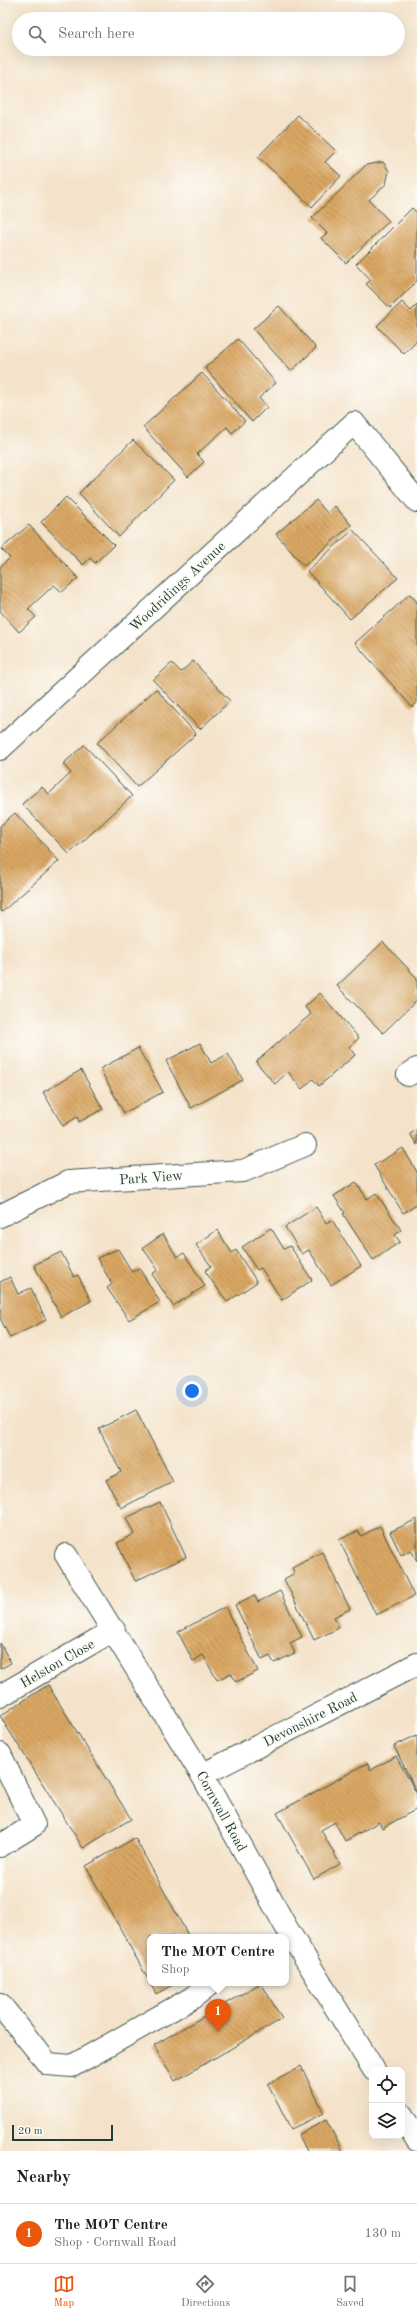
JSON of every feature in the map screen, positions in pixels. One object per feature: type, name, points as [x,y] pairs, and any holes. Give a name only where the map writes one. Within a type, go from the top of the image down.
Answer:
[{"type":"street","name":"Woodridings Avenue","points":[[0,749],[354,423],[417,501]]},
{"type":"street","name":"Park View","points":[[0,1216],[68,1182],[243,1171],[305,1145]]},
{"type":"street","name":"Cornwall Road","points":[[66,1555],[114,1630],[202,1775],[279,1932]]},
{"type":"street","name":"Helston Close","points":[[0,1696],[114,1630]]},
{"type":"street","name":"Devonshire Road","points":[[202,1775],[417,1664]]},
{"type":"street","points":[[0,1754],[34,1825],[0,1846]]},
{"type":"street","name":"Cornwall Road","points":[[289,1947],[372,2067]]},
{"type":"street","points":[[0,2004],[48,2064],[72,2066],[192,1998],[207,1986]]},
{"type":"street","points":[[405,2120],[417,2140]]},
{"type":"building","points":[[298,115],[336,151],[325,162],[341,176],[312,207],[258,157]]},
{"type":"building","points":[[383,162],[389,171],[386,184],[369,200],[389,221],[346,263],[321,238],[327,233],[312,218],[366,165]]},
{"type":"building","points":[[412,208],[417,213],[417,281],[390,308],[366,284],[371,280],[356,264]]},
{"type":"building","points":[[402,302],[411,311],[417,305],[417,341],[404,354],[377,326]]},
{"type":"building","points":[[279,306],[316,348],[291,371],[253,329]]},
{"type":"building","points":[[238,339],[276,383],[259,398],[267,407],[252,422],[205,368]]},
{"type":"building","points":[[202,373],[245,421],[232,433],[227,427],[197,454],[204,462],[188,477],[143,427]]},
{"type":"building","points":[[133,440],[174,480],[119,537],[79,493]]},
{"type":"building","points":[[66,497],[114,545],[95,563],[90,558],[83,565],[41,522]]},
{"type":"building","points":[[316,500],[327,513],[335,506],[351,525],[304,566],[276,534]]},
{"type":"building","points":[[29,525],[78,578],[62,592],[54,585],[28,609],[36,617],[19,632],[0,611],[0,567],[10,558],[1,549]]},
{"type":"building","points":[[353,530],[398,578],[350,619],[307,571]]},
{"type":"building","points":[[410,594],[417,602],[417,703],[412,707],[355,643]]},
{"type":"building","points":[[193,661],[230,701],[200,729],[153,680],[172,663],[181,672]]},
{"type":"building","points":[[156,689],[196,734],[137,787],[97,743]]},
{"type":"building","points":[[84,745],[132,796],[69,854],[22,804],[42,787],[49,794],[71,773],[63,764]]},
{"type":"building","points":[[15,813],[59,861],[2,912],[0,910],[0,826]]},
{"type":"building","points":[[383,942],[417,978],[417,1000],[383,1033],[337,986]]},
{"type":"building","points":[[320,993],[359,1038],[349,1047],[355,1055],[319,1086],[313,1079],[302,1089],[288,1072],[275,1084],[256,1062],[311,1014],[305,1007]]},
{"type":"building","points":[[200,1043],[211,1063],[228,1054],[243,1080],[191,1108],[166,1061]]},
{"type":"building","points":[[138,1048],[163,1092],[124,1113],[100,1069]]},
{"type":"building","points":[[81,1070],[103,1109],[79,1122],[77,1117],[63,1126],[43,1092]]},
{"type":"building","points":[[417,1130],[417,1145],[410,1134]]},
{"type":"building","points":[[403,1148],[417,1172],[417,1205],[403,1213],[374,1165]]},
{"type":"building","points":[[356,1182],[367,1199],[376,1193],[401,1230],[395,1235],[400,1242],[373,1260],[343,1214],[345,1213],[334,1196]]},
{"type":"building","points":[[316,1207],[326,1223],[332,1220],[361,1266],[331,1285],[309,1250],[302,1254],[285,1227]]},
{"type":"building","points":[[271,1228],[284,1249],[290,1246],[312,1280],[282,1300],[261,1268],[257,1270],[242,1247]]},
{"type":"building","points":[[217,1230],[232,1253],[236,1250],[257,1282],[227,1302],[205,1271],[211,1266],[196,1245]]},
{"type":"building","points":[[163,1234],[177,1257],[184,1253],[205,1286],[173,1306],[152,1274],[158,1270],[143,1248]]},
{"type":"building","points":[[118,1249],[132,1272],[139,1268],[160,1302],[129,1320],[107,1288],[112,1284],[97,1258]]},
{"type":"building","points":[[61,1252],[74,1277],[78,1275],[91,1301],[61,1317],[34,1265]]},
{"type":"building","points":[[10,1277],[18,1294],[31,1288],[46,1320],[10,1338],[0,1318],[0,1282]]},
{"type":"building","points":[[136,1410],[173,1482],[121,1508],[106,1480],[121,1472],[99,1429]]},
{"type":"building","points":[[160,1502],[186,1557],[135,1581],[117,1543],[134,1534],[126,1518]]},
{"type":"building","points":[[417,1519],[417,1561],[411,1550],[401,1555],[390,1532]]},
{"type":"building","points":[[380,1526],[414,1596],[376,1615],[339,1540],[358,1531],[361,1536]]},
{"type":"building","points":[[322,1552],[350,1609],[334,1617],[339,1628],[314,1640],[284,1579],[295,1573],[292,1568]]},
{"type":"building","points":[[280,1591],[302,1637],[290,1643],[295,1653],[274,1663],[270,1656],[262,1660],[235,1605],[254,1595],[258,1602]]},
{"type":"building","points":[[225,1607],[258,1671],[236,1682],[231,1673],[217,1680],[203,1655],[193,1661],[178,1632]]},
{"type":"building","points":[[0,1643],[11,1663],[0,1669]]},
{"type":"building","points":[[48,1685],[131,1819],[83,1848],[0,1716]]},
{"type":"building","points":[[417,1735],[417,1793],[394,1746]]},
{"type":"building","points":[[396,1756],[417,1794],[417,1809],[382,1828],[379,1822],[345,1841],[335,1822],[321,1830],[340,1864],[314,1879],[277,1813],[367,1763],[371,1770]]},
{"type":"building","points":[[135,1838],[187,1934],[147,1934],[147,1978],[86,1866]]},
{"type":"building","points":[[152,1986],[171,1986],[156,1994]]},
{"type":"building","points":[[256,1986],[263,1986],[282,2019],[175,2081],[154,2045]]},
{"type":"building","points":[[301,2066],[324,2113],[291,2129],[268,2084]]},
{"type":"building","points":[[326,2120],[343,2151],[307,2151],[298,2135]]},
{"type":"place","name":"The MOT Centre","points":[[218,2032]]}]
